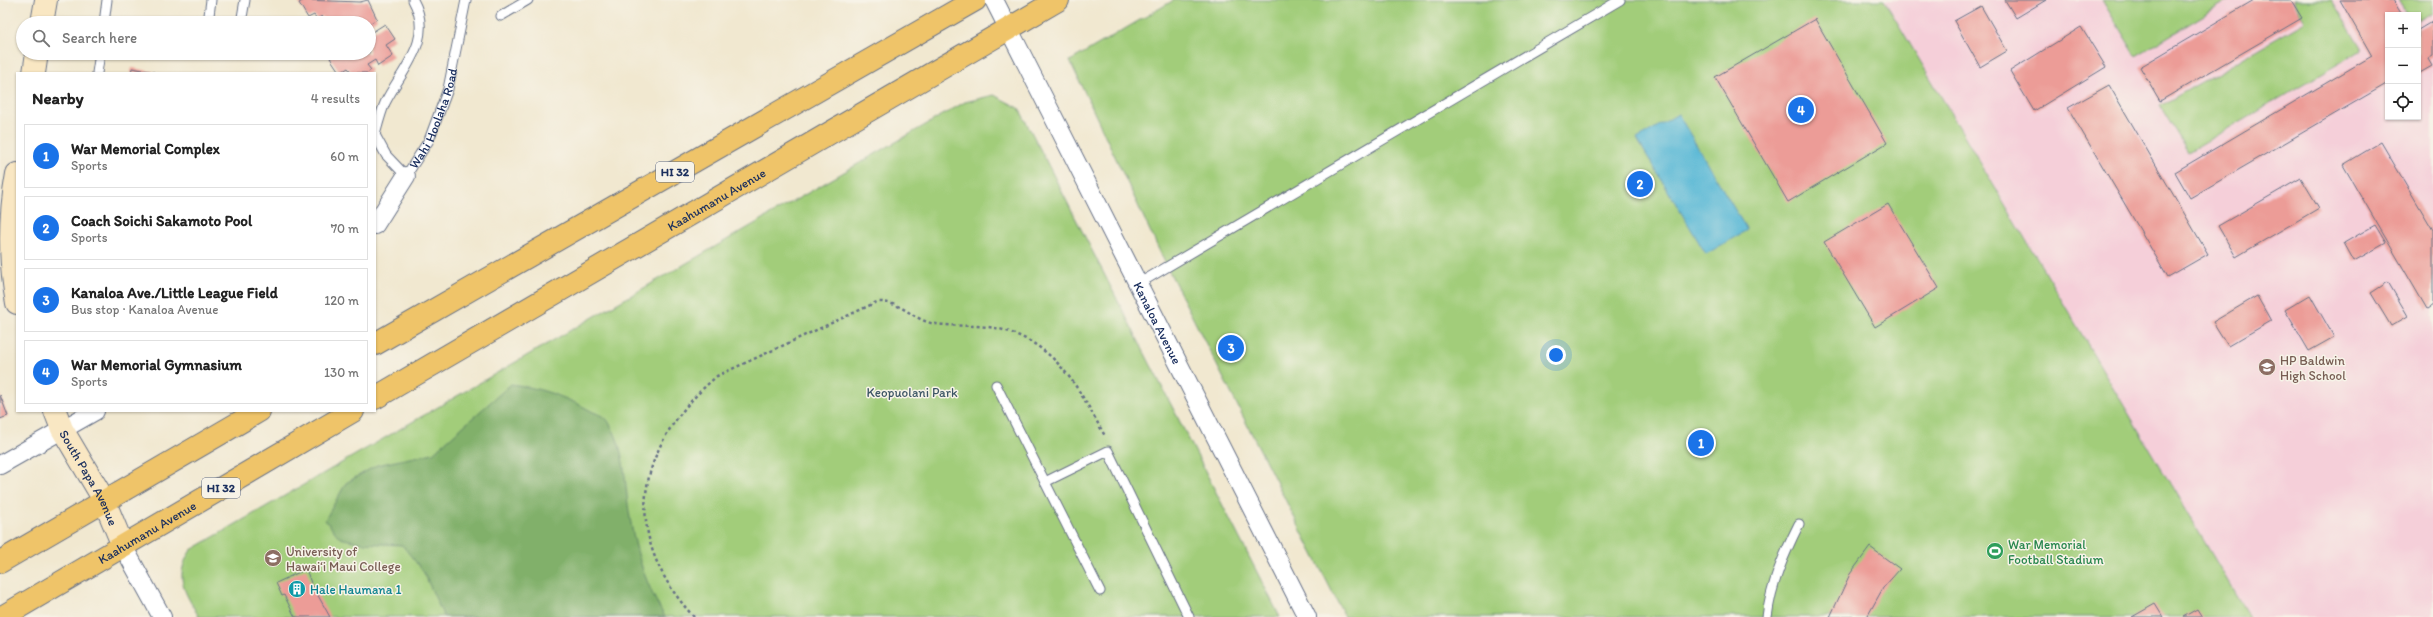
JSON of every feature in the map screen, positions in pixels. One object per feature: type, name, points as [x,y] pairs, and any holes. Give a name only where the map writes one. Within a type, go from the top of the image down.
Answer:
[{"type":"main road","name":"HI 32","points":[[376,343],[975,0]]},
{"type":"main road","name":"Kaahumanu Avenue","points":[[376,397],[1058,0]]},
{"type":"main road","points":[[0,562],[257,412]]},
{"type":"main road","name":"Kaahumanu Avenue","points":[[2,617],[351,412]]},
{"type":"street","points":[[43,16],[46,0]]},
{"type":"street","name":"Kanaloa Avenue","points":[[994,0],[1306,617]]},
{"type":"street","points":[[34,72],[36,60]]},
{"type":"street","name":"Wahi Hoolaha Road","points":[[376,223],[406,176]]},
{"type":"street","points":[[16,179],[12,201],[11,268],[16,297]]},
{"type":"street","points":[[0,465],[58,420],[91,412]]},
{"type":"street","name":"South Papa Avenue","points":[[58,420],[104,500],[123,546]]},
{"type":"street","points":[[123,546],[162,617]]},
{"type":"lane","points":[[106,16],[107,0]]},
{"type":"lane","points":[[209,16],[211,0]]},
{"type":"lane","points":[[243,16],[244,0]]},
{"type":"lane","points":[[376,132],[385,104],[413,54],[422,30],[413,0]]},
{"type":"lane","name":"Wahi Hoolaha Road","points":[[406,176],[429,140],[448,89],[466,0]]},
{"type":"lane","points":[[500,16],[528,0]]},
{"type":"lane","points":[[1138,284],[1620,0]]},
{"type":"lane","points":[[97,72],[99,60]]},
{"type":"lane","points":[[376,137],[386,155],[406,176]]},
{"type":"lane","points":[[996,385],[1100,591]]},
{"type":"lane","points":[[1045,482],[1108,451],[1189,617]]},
{"type":"lane","points":[[1767,617],[1775,579],[1786,551],[1800,524]]},
{"type":"path","points":[[694,617],[678,600],[658,569],[648,539],[644,506],[648,480],[659,450],[672,426],[698,392],[717,376],[872,304],[890,302],[934,324],[999,329],[1046,351],[1066,371],[1076,384],[1105,436]]},
{"type":"shaded area","name":"HP Baldwin High School","points":[[1884,0],[2433,0],[2433,617],[2249,617]]},
{"type":"green space","points":[[1174,0],[1884,0],[2249,617],[1345,617],[1168,269],[1070,61]]},
{"type":"green space","points":[[2102,0],[2229,0],[2136,56]]},
{"type":"green space","points":[[2293,0],[2332,0],[2362,50],[2188,152],[2160,106],[2305,22]]},
{"type":"green space","points":[[2399,0],[2433,0],[2433,12],[2421,19],[2421,12],[2406,12]]},
{"type":"green space","name":"Keopuolani Park","points":[[994,95],[1019,108],[1280,617],[199,617],[189,600],[183,584],[182,576],[183,568],[191,550],[965,102]]},
{"type":"green space","points":[[511,384],[533,388],[563,398],[606,418],[608,421],[619,444],[622,456],[628,506],[635,544],[647,581],[665,617],[444,617],[423,571],[402,545],[362,543],[340,538],[325,520],[346,483],[377,465],[433,453]]},
{"type":"water","points":[[1678,114],[1747,230],[1706,254],[1637,139]]},
{"type":"building","points":[[304,0],[360,2],[368,0],[376,16],[307,16],[299,3]]},
{"type":"building","points":[[2005,0],[2046,0],[2016,18]]},
{"type":"building","points":[[2254,0],[2291,0],[2302,18],[2160,101],[2140,67]]},
{"type":"building","points":[[2340,0],[2393,0],[2400,12],[2385,12],[2385,85],[2190,198],[2175,172],[2372,56]]},
{"type":"building","points":[[1981,6],[2007,51],[1980,67],[1954,21]]},
{"type":"building","points":[[1815,19],[1887,143],[1788,202],[1715,77]]},
{"type":"building","points":[[2433,21],[2433,56],[2428,59],[2432,66],[2421,72],[2421,48],[2421,28]]},
{"type":"building","points":[[385,24],[395,39],[386,45],[393,56],[378,66],[375,60],[376,30]]},
{"type":"building","points":[[2081,27],[2106,67],[2034,111],[2010,71]]},
{"type":"building","points":[[331,60],[375,60],[367,65],[371,70],[368,72],[351,72],[348,68],[339,72]]},
{"type":"building","points":[[132,68],[154,72],[131,72]]},
{"type":"building","points":[[2109,85],[2208,254],[2168,277],[2068,108]]},
{"type":"building","points":[[2381,142],[2433,230],[2433,305],[2427,309],[2343,165]]},
{"type":"building","points":[[2301,178],[2319,208],[2236,257],[2218,226]]},
{"type":"building","points":[[1888,204],[1939,288],[1875,327],[1824,242]]},
{"type":"building","points":[[2375,225],[2386,243],[2354,261],[2344,243]]},
{"type":"building","points":[[2388,282],[2408,316],[2391,326],[2371,293]]},
{"type":"building","points":[[2310,295],[2334,337],[2309,351],[2285,310]]},
{"type":"building","points":[[2257,296],[2271,321],[2228,346],[2213,322]]},
{"type":"building","points":[[0,395],[8,416],[0,419]]},
{"type":"building","points":[[1870,547],[1900,569],[1883,588],[1867,617],[1830,617],[1850,574]]},
{"type":"building","name":"Hale Haumana 1","points":[[306,569],[311,583],[330,617],[295,617],[284,595],[282,596],[276,583]]},
{"type":"building","points":[[2155,604],[2163,617],[2132,617]]},
{"type":"building","points":[[2197,609],[2202,617],[2183,617]]},
{"type":"place","name":"War Memorial Gymnasium","points":[[1801,110]]},
{"type":"place","name":"Coach Soichi Sakamoto Pool","points":[[1640,184]]},
{"type":"place","name":"Kanaloa Ave./Little League Field","points":[[1231,348]]},
{"type":"place","name":"HP Baldwin High School","points":[[2267,367]]},
{"type":"place","name":"War Memorial Complex","points":[[1701,443]]},
{"type":"place","name":"War Memorial Football Stadium","points":[[1995,551]]},
{"type":"place","name":"University of Hawai‘i Maui College","points":[[273,558]]},
{"type":"place","name":"Hale Haumana 1","points":[[297,589]]}]
